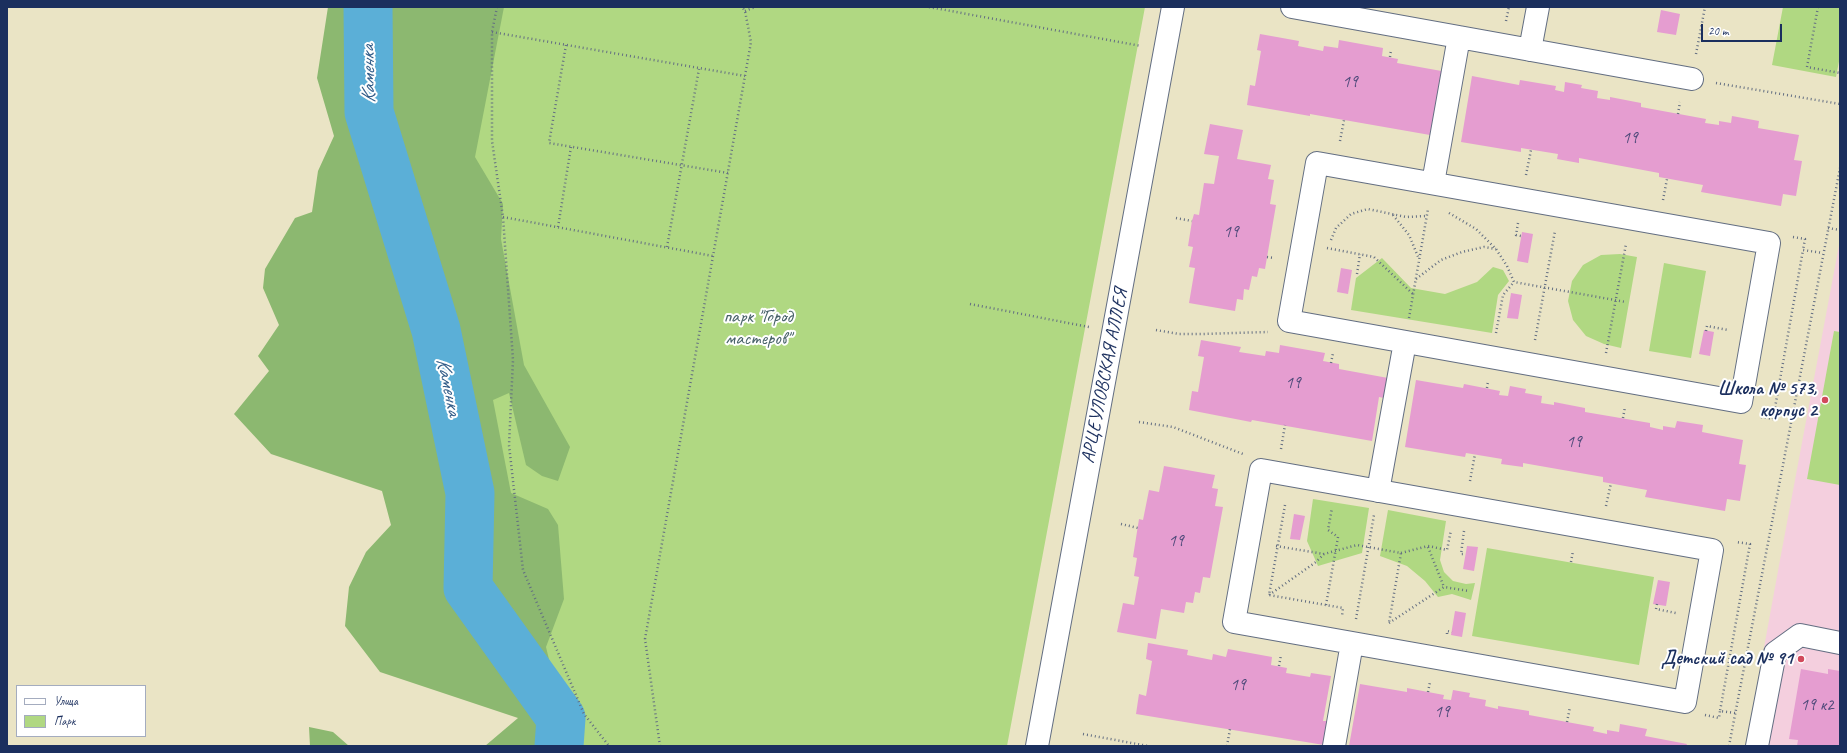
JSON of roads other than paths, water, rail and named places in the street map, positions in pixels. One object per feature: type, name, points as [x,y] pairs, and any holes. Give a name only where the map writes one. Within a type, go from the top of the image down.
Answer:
[{"type":"street","name":"АРЦЕУЛОВСКАЯ АЛЛЕЯ","points":[[1037,746],[1174,7]]},
{"type":"street","points":[[1292,7],[1692,79]]},
{"type":"street","points":[[1530,50],[1538,7]]},
{"type":"street","points":[[1433,183],[1458,37]]},
{"type":"street","points":[[1317,163],[1433,183],[1769,243],[1741,402],[1288,321],[1317,163]]},
{"type":"street","points":[[1378,491],[1405,342]]},
{"type":"street","points":[[1261,470],[1712,550],[1685,702],[1352,643],[1234,622],[1261,470]]},
{"type":"street","points":[[1757,746],[1775,653],[1800,636],[1840,643]]},
{"type":"street","points":[[1334,746],[1352,643]]},
{"type":"waterway","name":"Каменка","points":[[368,7],[369,112],[436,330],[470,493],[468,588],[561,718],[559,746]]},
{"type":"place","name":"Школа № 573, корпус 2","points":[[1825,400]]},
{"type":"place","name":"Детский сад № 91","points":[[1801,659]]},
{"type":"park label","name":"парк \"Город мастеров\"","points":[[758,328]]}]
